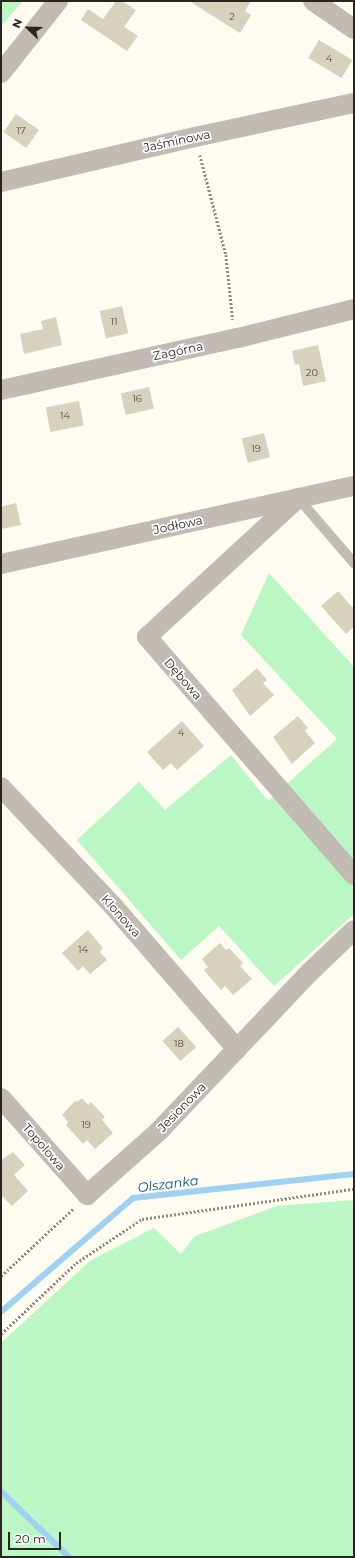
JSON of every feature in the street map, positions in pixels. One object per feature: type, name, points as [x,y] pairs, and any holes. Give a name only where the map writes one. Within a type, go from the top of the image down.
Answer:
[{"type":"street","points":[[1,73],[58,1]]},
{"type":"street","points":[[313,1],[354,29]]},
{"type":"street","name":"Jaśminowa","points":[[1,182],[195,137],[354,103]]},
{"type":"street","name":"Zagórna","points":[[1,390],[238,338],[354,308]]},
{"type":"street","name":"Jodłowa","points":[[1,564],[354,486]]},
{"type":"street","name":"Dębowa","points":[[298,498],[147,637],[354,875]]},
{"type":"street","name":"Klonowa","points":[[1,787],[114,907],[237,1049]]},
{"type":"street","name":"Jesionowa","points":[[87,1196],[160,1131],[237,1049],[354,930]]},
{"type":"street","name":"Topolowa","points":[[1,1098],[87,1196]]},
{"type":"lane","points":[[298,498],[354,563]]},
{"type":"path","points":[[195,137],[226,255],[232,314],[238,338]]},
{"type":"path","points":[[1,1334],[76,1263],[142,1219],[354,1189]]},
{"type":"path","points":[[1,1276],[87,1196]]},
{"type":"green space","points":[[1,1],[23,1],[1,26]]},
{"type":"green space","points":[[269,573],[354,667],[354,914],[274,986],[219,926],[181,960],[77,840],[139,782],[165,810],[231,755],[268,801],[337,739],[241,635]]},
{"type":"green space","points":[[354,1200],[354,1557],[1,1557],[1,1343],[91,1260],[154,1228],[181,1254],[195,1236],[277,1206]]},
{"type":"building","points":[[116,1],[122,1],[136,10],[124,27],[138,36],[127,51],[81,20],[88,9],[103,19]]},
{"type":"building","points":[[189,1],[251,1],[245,11],[251,15],[240,33]]},
{"type":"building","points":[[319,40],[352,60],[342,78],[308,58]]},
{"type":"building","points":[[16,114],[39,130],[26,148],[3,132]]},
{"type":"building","points":[[122,306],[128,333],[106,338],[100,311]]},
{"type":"building","points":[[56,317],[62,345],[24,354],[20,334],[43,329],[41,321]]},
{"type":"building","points":[[318,345],[326,381],[303,386],[299,364],[295,365],[292,351]]},
{"type":"building","points":[[149,387],[154,408],[126,415],[121,394]]},
{"type":"building","points":[[79,401],[84,426],[50,432],[46,407]]},
{"type":"building","points":[[264,433],[270,457],[248,463],[242,439]]},
{"type":"building","points":[[16,503],[21,525],[1,529],[1,507]]},
{"type":"building","points":[[338,591],[354,609],[354,627],[346,634],[321,606]]},
{"type":"building","points":[[257,668],[267,680],[263,683],[274,695],[250,716],[232,690]]},
{"type":"building","points":[[298,716],[308,728],[305,731],[315,743],[292,764],[273,737]]},
{"type":"building","points":[[182,721],[204,746],[177,770],[171,763],[163,770],[147,752]]},
{"type":"building","points":[[88,930],[103,948],[100,952],[107,960],[90,974],[83,966],[78,971],[62,953]]},
{"type":"building","points":[[220,943],[226,950],[229,948],[243,963],[240,966],[252,979],[233,995],[225,986],[221,990],[204,970],[208,967],[202,959]]},
{"type":"building","points":[[178,1027],[196,1047],[180,1061],[162,1041]]},
{"type":"building","points":[[82,1098],[88,1105],[91,1102],[105,1117],[102,1120],[113,1133],[95,1149],[87,1140],[83,1144],[66,1125],[68,1122],[62,1115],[76,1100],[77,1102]]},
{"type":"building","points":[[13,1152],[25,1165],[14,1175],[28,1191],[12,1206],[1,1195],[1,1160]]},
{"type":"waterway","name":"Olszanka","points":[[1,1312],[133,1198],[354,1174]]},
{"type":"waterway","points":[[1,1491],[69,1557]]}]
